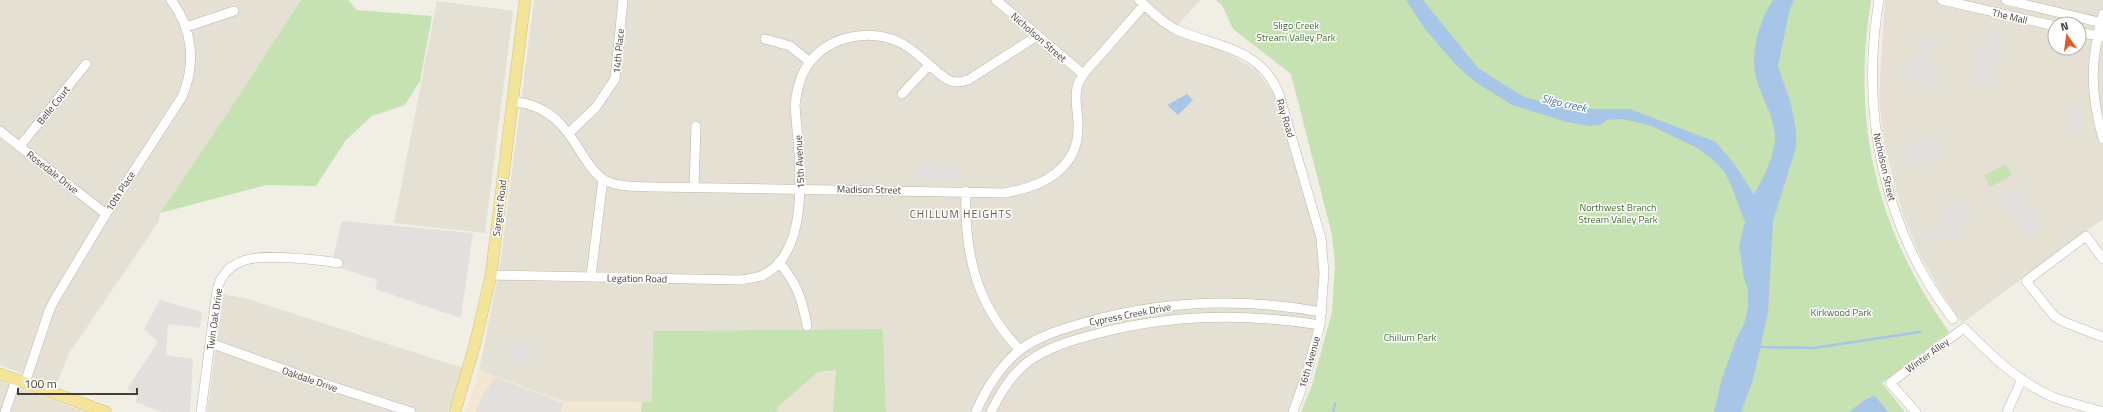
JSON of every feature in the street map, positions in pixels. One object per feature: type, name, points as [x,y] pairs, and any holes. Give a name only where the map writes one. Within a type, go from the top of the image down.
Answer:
[{"type":"main road","name":"Sargent Road","points":[[455,412],[476,344],[491,275],[525,0]]},
{"type":"main road","points":[[0,374],[106,412]]},
{"type":"street","name":"10th Place","points":[[5,412],[21,382],[48,311],[106,214],[182,97],[190,76],[190,40],[186,27],[171,0]]},
{"type":"street","name":"14th Place","points":[[569,133],[596,107],[605,96],[615,78],[618,64],[617,49],[623,0]]},
{"type":"street","name":"Nicholson Street","points":[[996,0],[1083,74]]},
{"type":"street","name":"Nicholson Street","points":[[1879,0],[1872,49],[1872,87],[1876,131],[1885,178],[1902,230],[1914,256],[1953,319]]},
{"type":"street","name":"The Mall","points":[[1942,0],[2047,24]]},
{"type":"street","name":"The Mall","points":[[2006,0],[2102,20]]},
{"type":"street","name":"Madison Street","points":[[602,179],[626,186],[966,191],[1004,193],[1022,190],[1042,182],[1059,171],[1072,154],[1078,136],[1076,94],[1083,74],[1141,3]]},
{"type":"street","name":"Ray Road","points":[[1141,3],[1176,30],[1219,43],[1243,54],[1257,64],[1275,85],[1284,110],[1321,238],[1324,273],[1322,312]]},
{"type":"street","points":[[186,27],[234,11]]},
{"type":"street","points":[[2102,20],[2100,37],[2094,55],[2093,95],[2103,140]]},
{"type":"street","points":[[2087,34],[2100,37]]},
{"type":"street","name":"15th Avenue","points":[[779,262],[786,252],[794,231],[801,188],[795,105],[801,77],[810,62],[822,51],[833,44],[858,36],[869,35],[887,38],[901,43],[950,82],[961,82],[968,80],[1037,36]]},
{"type":"street","points":[[765,39],[790,46],[810,62]]},
{"type":"street","name":"Belle Court","points":[[20,146],[86,64]]},
{"type":"street","points":[[902,94],[928,66]]},
{"type":"street","points":[[513,101],[527,103],[544,110],[560,122],[569,133],[590,166],[602,179],[591,276]]},
{"type":"street","points":[[694,187],[696,126]]},
{"type":"street","name":"Rosedale Drive","points":[[0,131],[106,214]]},
{"type":"street","points":[[966,191],[966,239],[981,293],[997,324],[1020,350]]},
{"type":"street","points":[[2103,259],[2086,236],[2026,281],[2054,316],[2064,322],[2103,337]]},
{"type":"street","name":"Twin Oak Drive","points":[[201,412],[218,283],[224,273],[234,265],[246,259],[259,257],[323,260],[338,263]]},
{"type":"street","points":[[779,262],[793,280],[800,293],[807,326]]},
{"type":"street","name":"Legation Road","points":[[491,275],[740,280],[761,275],[779,262]]},
{"type":"street","name":"Cypress Creek Drive","points":[[976,412],[988,388],[1020,350],[1062,329],[1103,317],[1154,307],[1210,302],[1266,304],[1322,312]]},
{"type":"street","name":"16th Avenue","points":[[1293,412],[1309,369],[1322,312]]},
{"type":"street","name":"Cypress Creek Drive","points":[[991,412],[1007,383],[1029,362],[1048,350],[1079,338],[1101,332],[1142,323],[1209,316],[1260,318],[1320,325]]},
{"type":"street","name":"Winter Alley","points":[[1916,412],[1890,383],[1964,328],[2001,365],[2022,379]]},
{"type":"street","name":"Oakdale Drive","points":[[210,343],[411,412]]},
{"type":"street","points":[[2007,412],[2022,379],[2053,397],[2081,409],[2103,412]]},
{"type":"shaded area","points":[[0,0],[301,0],[225,117],[160,213],[159,221],[68,355],[56,386],[0,365]]},
{"type":"shaded area","points":[[534,0],[1200,0],[1171,33],[1219,48],[1256,70],[1276,97],[1319,247],[1319,280],[1310,354],[1289,412],[886,412],[883,329],[653,331],[652,402],[563,401],[479,370],[500,265]]},
{"type":"shaded area","points":[[1885,0],[2103,0],[2103,219],[1962,323],[1938,287],[1918,251],[1903,215],[1883,139],[1879,95]]},
{"type":"shaded area","points":[[437,1],[513,11],[485,233],[394,223]]},
{"type":"shaded area","points":[[1983,31],[2004,35],[1993,86],[1988,87],[1976,84],[1971,80]]},
{"type":"shaded area","points":[[1925,33],[1937,46],[1924,58],[1942,78],[1924,95],[1901,69],[1923,49],[1916,40]]},
{"type":"shaded area","points":[[2068,102],[2081,114],[2083,122],[2075,140],[2070,138],[2068,131],[2076,122],[2074,116],[2065,111],[2064,107]]},
{"type":"shaded area","points":[[1938,137],[1943,149],[1939,159],[1905,166],[1901,144]]},
{"type":"shaded area","points":[[919,164],[960,165],[959,179],[916,178],[916,171]]},
{"type":"shaded area","points":[[2016,187],[2044,225],[2027,238],[1998,200]]},
{"type":"shaded area","points":[[1959,203],[1964,205],[1970,213],[1960,239],[1943,235],[1919,245],[1915,238],[1939,227],[1949,204]]},
{"type":"shaded area","points":[[342,221],[473,233],[461,318],[375,289],[377,280],[331,265]]},
{"type":"shaded area","points":[[223,294],[248,299],[463,368],[448,412],[207,412]]},
{"type":"shaded area","points":[[160,300],[202,312],[200,328],[168,324],[166,355],[193,359],[190,412],[162,412],[136,402],[137,394],[127,389],[158,342],[144,329]]},
{"type":"shaded area","points":[[510,339],[530,341],[529,365],[509,364]]},
{"type":"shaded area","points":[[479,370],[563,401],[642,402],[641,412],[465,412]]},
{"type":"shaded area","points":[[837,370],[833,412],[775,412],[781,404],[818,372]]},
{"type":"shaded area","points":[[495,377],[562,403],[561,412],[476,412],[480,400]]},
{"type":"shaded area","points":[[0,381],[69,406],[85,412],[0,412]]},
{"type":"green space","points":[[301,0],[348,0],[357,10],[432,16],[420,81],[405,105],[372,116],[346,140],[316,186],[266,185],[160,213],[225,117]]},
{"type":"green space","points":[[1216,0],[1871,0],[1866,46],[1865,90],[1868,133],[1876,175],[1887,215],[1904,255],[1924,294],[1949,332],[1882,383],[1905,412],[1301,412],[1312,385],[1332,312],[1335,266],[1332,235],[1291,74],[1233,29],[1222,5]]},
{"type":"green space","points":[[2006,164],[2012,175],[1990,187],[1984,175]]},
{"type":"green space","points":[[883,329],[886,412],[833,412],[836,370],[818,372],[781,404],[775,412],[641,412],[642,402],[652,402],[653,331]]},
{"type":"water","points":[[1406,0],[1423,0],[1478,68],[1524,97],[1556,105],[1594,109],[1630,109],[1716,142],[1735,165],[1754,194],[1768,167],[1773,151],[1775,137],[1772,120],[1757,81],[1754,54],[1764,16],[1773,0],[1794,0],[1789,12],[1778,66],[1791,104],[1796,130],[1796,148],[1773,221],[1768,313],[1753,380],[1741,412],[1714,412],[1721,382],[1735,342],[1744,324],[1748,308],[1748,289],[1744,279],[1739,246],[1745,222],[1724,171],[1712,159],[1697,148],[1652,126],[1623,119],[1607,120],[1600,125],[1590,126],[1567,122],[1512,105],[1474,81],[1456,65],[1425,29]]},
{"type":"water","points":[[1187,94],[1193,100],[1178,115],[1167,105]]},
{"type":"water","points":[[1873,396],[1876,397],[1888,412],[1849,412],[1863,401]]},
{"type":"waterway","points":[[1757,347],[1814,348],[1920,332]]},
{"type":"waterway","points":[[1333,412],[1335,404]]},
{"type":"district","name":"CHILLUM HEIGHTS","points":[[961,214]]},
{"type":"park label","name":"Sligo Creek Stream Valley Park","points":[[1296,30]]},
{"type":"park label","name":"Northwest Branch Stream Valley Park","points":[[1618,212]]},
{"type":"park label","name":"Kirkwood Park","points":[[1841,312]]},
{"type":"park label","name":"Chillum Park","points":[[1410,337]]},
{"type":"water label","name":"Sligo creek","points":[[1564,103]]}]
